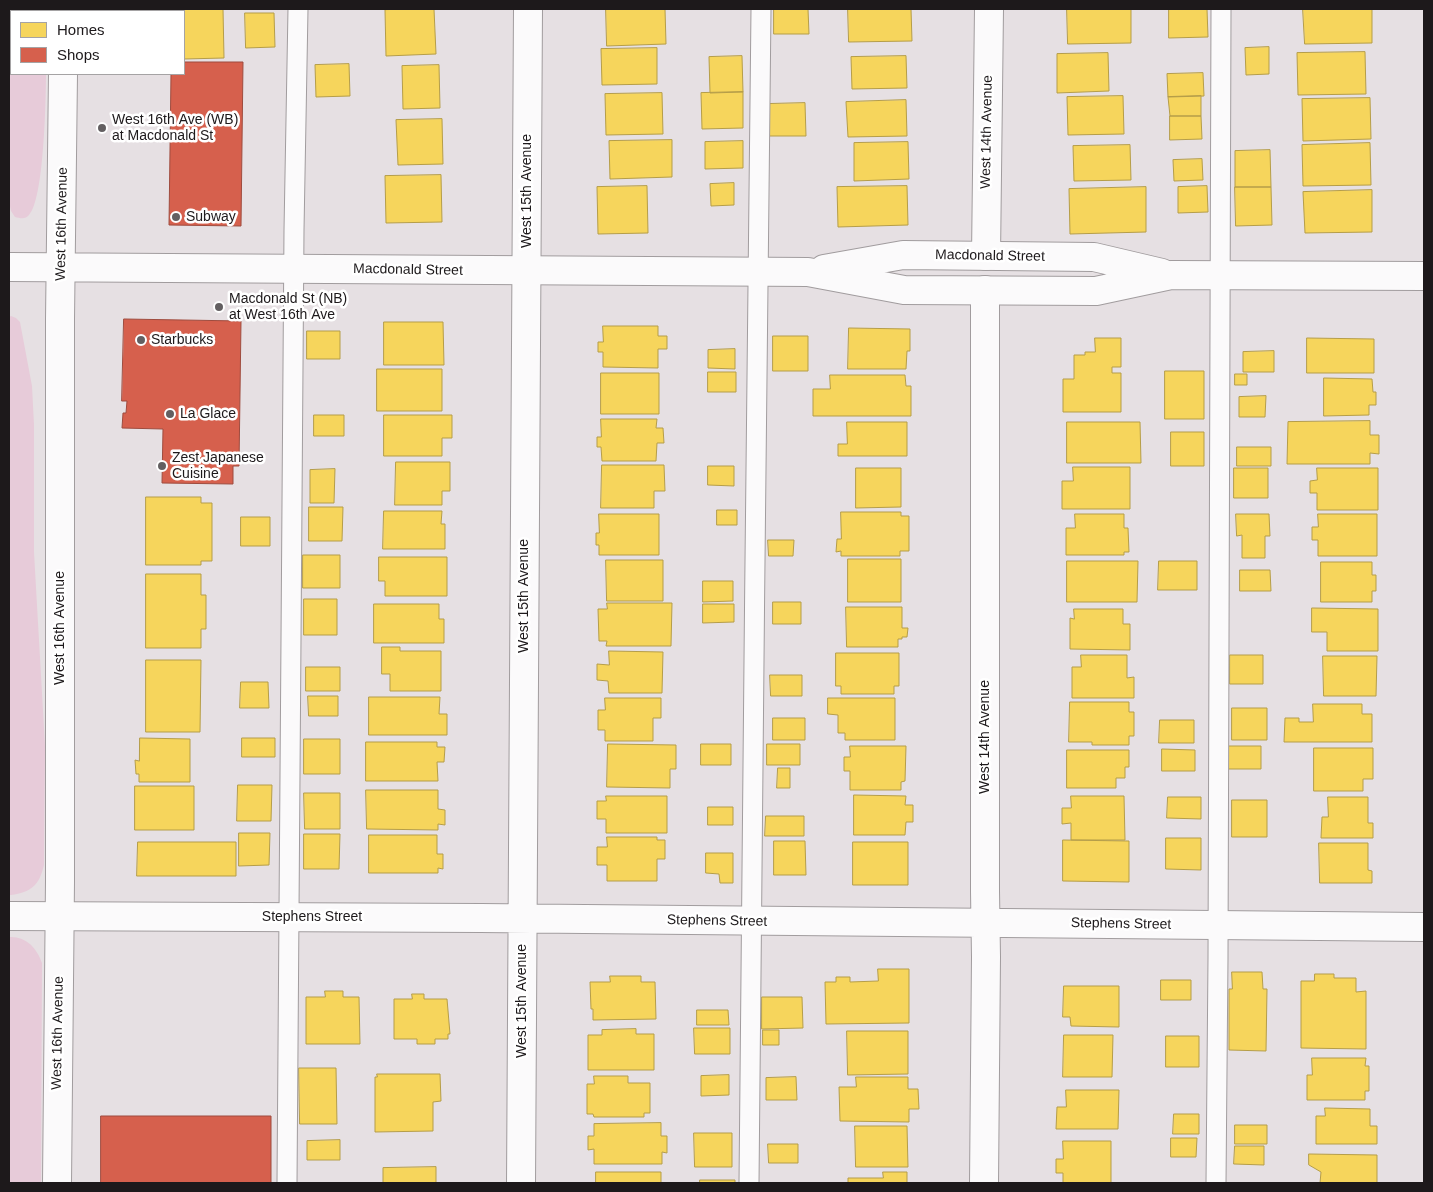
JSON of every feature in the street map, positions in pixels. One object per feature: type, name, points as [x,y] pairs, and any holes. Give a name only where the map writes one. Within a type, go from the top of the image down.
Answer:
[{"type":"street","name":"West 15th Avenue","points":[[521,1183],[528,9]]},
{"type":"street","name":"West 14th Avenue","points":[[986,256],[989,9]]},
{"type":"street","name":"West 16th Avenue","points":[[56,1183],[60,916],[63,75]]},
{"type":"street","name":"Macdonald Street","points":[[808,272],[903,254],[1094,257],[1171,275],[1424,276]]},
{"type":"street","name":"Macdonald Street","points":[[9,267],[526,272],[808,272],[904,290],[1096,291],[1171,275]]},
{"type":"street","name":"West 14th Avenue","points":[[984,1183],[986,290]]},
{"type":"street","name":"Stephens Street","points":[[9,916],[289,916],[1424,927]]},
{"type":"lane","points":[[287,1183],[294,269],[298,9]]},
{"type":"lane","points":[[749,1183],[753,921],[756,272],[761,9]]},
{"type":"lane","points":[[1216,1183],[1222,9]]},
{"type":"shaded area","points":[[9,9],[48,9],[10,10],[10,75],[46,75],[41,170],[34,206],[26,218],[15,217],[9,202]]},
{"type":"shaded area","points":[[11,316],[20,322],[32,386],[34,425],[34,552],[45,746],[44,865],[40,878],[33,887],[18,894],[9,895],[9,317]]},
{"type":"shaded area","points":[[9,937],[21,939],[30,944],[37,952],[42,963],[41,1183],[9,1183]]},
{"type":"building: Homes","points":[[223,9],[224,58],[185,59],[185,10],[135,10]]},
{"type":"building: Homes","points":[[434,9],[436,54],[386,56],[385,10]]},
{"type":"building: Homes","points":[[606,9],[665,9],[666,44],[607,46]]},
{"type":"building: Homes","points":[[774,9],[808,9],[809,34],[774,34]]},
{"type":"building: Homes","points":[[848,9],[911,9],[912,41],[849,42]]},
{"type":"building: Homes","points":[[1067,9],[1131,9],[1131,43],[1068,44]]},
{"type":"building: Homes","points":[[1169,9],[1207,9],[1208,37],[1169,38]]},
{"type":"building: Homes","points":[[1303,9],[1372,9],[1372,43],[1305,44]]},
{"type":"building: Homes","points":[[245,13],[274,13],[275,47],[246,48]]},
{"type":"building: Homes","points":[[1269,47],[1269,74],[1246,75],[1245,48]]},
{"type":"building: Homes","points":[[657,48],[657,84],[602,85],[601,49]]},
{"type":"building: Homes","points":[[1365,52],[1366,94],[1298,95],[1297,53]]},
{"type":"building: Homes","points":[[1108,53],[1109,91],[1057,93],[1057,54]]},
{"type":"building: Homes","points":[[742,56],[743,92],[710,93],[709,57]]},
{"type":"building: Homes","points":[[906,56],[907,88],[852,89],[851,57]]},
{"type":"building: Homes","points":[[349,64],[350,96],[316,97],[315,65]]},
{"type":"building: Homes","points":[[439,65],[440,108],[403,109],[402,66]]},
{"type":"building: Homes","points":[[1203,73],[1204,96],[1168,97],[1167,74]]},
{"type":"building: Homes","points":[[743,92],[743,128],[702,129],[701,93]]},
{"type":"building: Homes","points":[[662,93],[663,134],[606,135],[605,94]]},
{"type":"building: Homes","points":[[1123,96],[1124,134],[1068,135],[1067,97]]},
{"type":"building: Homes","points":[[1201,96],[1201,116],[1170,116],[1168,97]]},
{"type":"building: Homes","points":[[1370,98],[1371,139],[1303,141],[1302,99]]},
{"type":"building: Homes","points":[[906,100],[907,136],[848,137],[846,102]]},
{"type":"building: Homes","points":[[805,103],[806,136],[768,136],[767,104]]},
{"type":"building: Homes","points":[[1170,116],[1201,116],[1202,139],[1170,140]]},
{"type":"building: Homes","points":[[442,119],[443,164],[398,165],[396,120]]},
{"type":"building: Homes","points":[[672,140],[672,177],[610,179],[609,141]]},
{"type":"building: Homes","points":[[743,141],[743,168],[705,169],[705,142]]},
{"type":"building: Homes","points":[[908,142],[909,179],[854,181],[854,143]]},
{"type":"building: Homes","points":[[1370,143],[1371,185],[1303,186],[1302,145]]},
{"type":"building: Homes","points":[[1130,145],[1131,180],[1074,181],[1073,146]]},
{"type":"building: Homes","points":[[1270,150],[1271,187],[1235,187],[1235,151]]},
{"type":"building: Homes","points":[[1202,159],[1203,180],[1174,181],[1173,160]]},
{"type":"building: Homes","points":[[441,175],[442,222],[386,223],[385,176]]},
{"type":"building: Homes","points":[[734,183],[734,205],[711,206],[710,184]]},
{"type":"building: Homes","points":[[647,186],[648,233],[598,234],[597,187]]},
{"type":"building: Homes","points":[[907,186],[908,225],[838,227],[837,187]]},
{"type":"building: Homes","points":[[1207,186],[1208,212],[1178,213],[1178,187]]},
{"type":"building: Homes","points":[[1146,187],[1146,232],[1070,234],[1069,189]]},
{"type":"building: Homes","points":[[1235,187],[1271,187],[1272,225],[1236,226]]},
{"type":"building: Homes","points":[[1372,190],[1372,232],[1305,233],[1303,192]]},
{"type":"building: Homes","points":[[384,322],[443,322],[444,365],[384,365]]},
{"type":"building: Homes","points":[[603,326],[658,326],[658,336],[667,336],[667,349],[658,349],[658,368],[603,367],[603,352],[598,352],[598,342],[603,342]]},
{"type":"building: Homes","points":[[849,328],[910,329],[910,351],[907,351],[906,369],[848,369]]},
{"type":"building: Homes","points":[[307,331],[340,331],[340,359],[307,359]]},
{"type":"building: Homes","points":[[773,336],[808,336],[808,371],[773,371]]},
{"type":"building: Homes","points":[[1095,338],[1121,338],[1121,367],[1112,367],[1112,373],[1121,373],[1121,412],[1063,412],[1063,379],[1074,379],[1074,355],[1085,355],[1085,352],[1095,352]]},
{"type":"building: Homes","points":[[1307,338],[1374,339],[1374,373],[1307,373]]},
{"type":"building: Homes","points":[[735,349],[735,369],[708,368],[708,350]]},
{"type":"building: Homes","points":[[1274,351],[1274,372],[1243,372],[1243,352]]},
{"type":"building: Homes","points":[[377,369],[442,369],[442,411],[377,411]]},
{"type":"building: Homes","points":[[1165,371],[1204,371],[1204,419],[1165,419]]},
{"type":"building: Homes","points":[[708,372],[736,372],[736,392],[708,392]]},
{"type":"building: Homes","points":[[601,373],[659,373],[659,414],[601,414]]},
{"type":"building: Homes","points":[[1235,374],[1247,374],[1247,385],[1235,385]]},
{"type":"building: Homes","points":[[830,375],[905,375],[906,386],[911,386],[911,416],[813,416],[813,389],[830,389]]},
{"type":"building: Homes","points":[[1324,378],[1372,379],[1373,392],[1376,392],[1376,405],[1369,405],[1369,415],[1324,416]]},
{"type":"building: Homes","points":[[1266,396],[1265,417],[1239,417],[1239,397]]},
{"type":"building: Homes","points":[[314,415],[344,415],[344,436],[314,436]]},
{"type":"building: Homes","points":[[384,415],[452,415],[452,438],[442,438],[442,456],[384,456]]},
{"type":"building: Homes","points":[[601,419],[657,419],[656,428],[663,428],[664,443],[657,443],[656,461],[602,461],[601,447],[597,447],[597,437],[601,437]]},
{"type":"building: Homes","points":[[1370,421],[1370,435],[1379,435],[1379,454],[1370,453],[1370,464],[1287,464],[1288,422]]},
{"type":"building: Homes","points":[[847,422],[907,422],[907,456],[838,456],[838,444],[847,444]]},
{"type":"building: Homes","points":[[1067,422],[1140,422],[1141,463],[1067,463]]},
{"type":"building: Homes","points":[[1171,432],[1204,432],[1204,466],[1171,466]]},
{"type":"building: Homes","points":[[1237,447],[1271,447],[1271,466],[1237,466]]},
{"type":"building: Homes","points":[[396,462],[450,462],[450,491],[442,491],[442,505],[395,505]]},
{"type":"building: Homes","points":[[602,465],[664,465],[665,491],[654,491],[654,508],[601,508]]},
{"type":"building: Homes","points":[[708,466],[734,466],[734,486],[708,485]]},
{"type":"building: Homes","points":[[1073,467],[1130,467],[1130,509],[1062,509],[1062,481],[1073,481]]},
{"type":"building: Homes","points":[[856,468],[901,468],[901,507],[856,508]]},
{"type":"building: Homes","points":[[1234,468],[1268,468],[1268,498],[1234,498]]},
{"type":"building: Homes","points":[[1317,468],[1378,468],[1378,510],[1317,510],[1317,493],[1310,493],[1310,481],[1317,480]]},
{"type":"building: Homes","points":[[335,469],[334,503],[310,503],[310,470]]},
{"type":"building: Homes","points":[[146,497],[201,497],[201,503],[212,503],[212,561],[201,561],[201,565],[146,565]]},
{"type":"building: Homes","points":[[309,507],[343,507],[342,541],[309,541]]},
{"type":"building: Homes","points":[[717,510],[737,510],[737,525],[717,525]]},
{"type":"building: Homes","points":[[384,511],[442,511],[441,524],[445,524],[445,549],[383,549]]},
{"type":"building: Homes","points":[[841,512],[901,512],[901,516],[909,516],[909,551],[900,551],[900,556],[841,556],[841,551],[836,552],[837,539],[841,539]]},
{"type":"building: Homes","points":[[599,514],[659,514],[659,555],[599,555],[599,545],[596,545],[596,533],[599,533]]},
{"type":"building: Homes","points":[[1075,514],[1124,514],[1124,528],[1128,528],[1129,552],[1124,552],[1124,555],[1066,555],[1066,528],[1075,528]]},
{"type":"building: Homes","points":[[1236,514],[1269,514],[1270,536],[1265,536],[1265,558],[1242,558],[1242,535],[1237,536]]},
{"type":"building: Homes","points":[[1318,514],[1377,514],[1377,556],[1318,556],[1318,540],[1312,540],[1312,527],[1318,527]]},
{"type":"building: Homes","points":[[241,517],[270,517],[270,546],[241,546]]},
{"type":"building: Homes","points":[[768,540],[794,540],[793,556],[769,556]]},
{"type":"building: Homes","points":[[303,555],[340,555],[340,588],[303,588]]},
{"type":"building: Homes","points":[[379,557],[447,557],[447,596],[385,596],[385,581],[379,581]]},
{"type":"building: Homes","points":[[848,559],[901,559],[901,602],[848,602]]},
{"type":"building: Homes","points":[[606,560],[663,560],[663,601],[607,601]]},
{"type":"building: Homes","points":[[1067,561],[1138,561],[1137,602],[1067,602]]},
{"type":"building: Homes","points":[[1159,561],[1197,561],[1197,590],[1158,590]]},
{"type":"building: Homes","points":[[1321,562],[1372,562],[1372,575],[1376,575],[1376,591],[1372,591],[1372,602],[1321,602]]},
{"type":"building: Homes","points":[[1240,570],[1270,570],[1271,591],[1240,591]]},
{"type":"building: Homes","points":[[146,574],[201,574],[201,595],[206,595],[206,629],[201,629],[201,648],[146,648]]},
{"type":"building: Homes","points":[[703,581],[733,581],[733,601],[703,602]]},
{"type":"building: Homes","points":[[304,599],[337,599],[337,635],[304,635]]},
{"type":"building: Homes","points":[[773,602],[801,602],[801,624],[773,624]]},
{"type":"building: Homes","points":[[607,603],[672,603],[671,646],[606,646],[607,641],[599,641],[598,609],[607,609]]},
{"type":"building: Homes","points":[[374,604],[439,604],[439,619],[444,619],[444,643],[374,643]]},
{"type":"building: Homes","points":[[703,604],[734,604],[734,622],[703,623]]},
{"type":"building: Homes","points":[[846,607],[902,607],[902,628],[908,628],[907,637],[898,639],[898,647],[847,647]]},
{"type":"building: Homes","points":[[1312,608],[1378,609],[1378,651],[1327,651],[1327,632],[1312,632]]},
{"type":"building: Homes","points":[[1074,609],[1123,609],[1123,624],[1130,624],[1130,650],[1070,649],[1070,618],[1074,619]]},
{"type":"building: Homes","points":[[382,647],[400,647],[400,651],[441,651],[441,691],[390,691],[390,674],[382,674]]},
{"type":"building: Homes","points":[[609,651],[663,652],[662,693],[609,693],[608,681],[597,680],[597,664],[609,665]]},
{"type":"building: Homes","points":[[836,653],[899,653],[899,686],[894,686],[894,694],[841,694],[841,686],[836,686]]},
{"type":"building: Homes","points":[[1081,655],[1127,655],[1127,678],[1134,677],[1134,698],[1072,698],[1072,667],[1081,667]]},
{"type":"building: Homes","points":[[1230,655],[1263,655],[1263,684],[1230,684]]},
{"type":"building: Homes","points":[[1323,656],[1377,656],[1376,696],[1324,696]]},
{"type":"building: Homes","points":[[146,660],[201,660],[200,732],[146,732]]},
{"type":"building: Homes","points":[[306,667],[340,667],[340,691],[306,691]]},
{"type":"building: Homes","points":[[770,675],[802,675],[802,696],[771,696]]},
{"type":"building: Homes","points":[[241,682],[268,682],[269,708],[240,708]]},
{"type":"building: Homes","points":[[308,696],[338,696],[338,716],[309,716]]},
{"type":"building: Homes","points":[[369,697],[440,697],[439,714],[447,714],[447,735],[369,735]]},
{"type":"building: Homes","points":[[605,698],[661,698],[661,718],[653,718],[653,741],[605,741],[605,730],[598,730],[598,710],[605,710]]},
{"type":"building: Homes","points":[[828,698],[895,698],[895,740],[845,740],[845,733],[838,733],[838,715],[828,714]]},
{"type":"building: Homes","points":[[1070,702],[1129,702],[1129,712],[1134,712],[1134,736],[1129,736],[1129,745],[1092,745],[1092,742],[1069,742]]},
{"type":"building: Homes","points":[[1313,704],[1362,704],[1362,714],[1372,714],[1372,742],[1284,742],[1285,718],[1299,718],[1299,722],[1313,722]]},
{"type":"building: Homes","points":[[1232,708],[1267,708],[1267,740],[1232,740]]},
{"type":"building: Homes","points":[[773,718],[805,718],[805,740],[773,740]]},
{"type":"building: Homes","points":[[1160,720],[1194,720],[1194,743],[1159,743]]},
{"type":"building: Homes","points":[[140,738],[190,739],[190,782],[139,782],[139,774],[136,774],[135,760],[139,761]]},
{"type":"building: Homes","points":[[242,738],[275,738],[275,757],[242,757]]},
{"type":"building: Homes","points":[[304,739],[340,739],[340,774],[304,774]]},
{"type":"building: Homes","points":[[366,742],[437,742],[437,747],[445,747],[444,762],[437,762],[438,781],[366,781]]},
{"type":"building: Homes","points":[[608,744],[676,745],[676,769],[670,769],[670,788],[607,787]]},
{"type":"building: Homes","points":[[701,744],[731,744],[731,765],[701,765]]},
{"type":"building: Homes","points":[[767,744],[800,744],[800,765],[767,765]]},
{"type":"building: Homes","points":[[850,746],[906,746],[905,781],[901,782],[901,790],[850,790],[850,771],[844,771],[844,757],[850,757]]},
{"type":"building: Homes","points":[[1228,746],[1261,746],[1261,769],[1228,769]]},
{"type":"building: Homes","points":[[1314,748],[1373,748],[1373,779],[1363,779],[1363,791],[1314,791]]},
{"type":"building: Homes","points":[[1162,749],[1195,750],[1195,771],[1162,771]]},
{"type":"building: Homes","points":[[1067,750],[1129,750],[1129,767],[1125,767],[1125,778],[1116,778],[1116,788],[1067,788]]},
{"type":"building: Homes","points":[[778,768],[790,768],[790,788],[777,788]]},
{"type":"building: Homes","points":[[238,785],[272,785],[271,821],[237,821]]},
{"type":"building: Homes","points":[[135,786],[194,786],[194,830],[135,830]]},
{"type":"building: Homes","points":[[366,790],[438,790],[438,809],[445,810],[445,825],[438,824],[438,830],[367,829]]},
{"type":"building: Homes","points":[[304,793],[340,793],[340,829],[305,829]]},
{"type":"building: Homes","points":[[854,795],[906,796],[905,805],[913,805],[913,822],[906,822],[905,835],[854,835]]},
{"type":"building: Homes","points":[[606,796],[667,796],[667,833],[606,833],[606,819],[597,819],[597,801],[606,801]]},
{"type":"building: Homes","points":[[1071,796],[1124,796],[1125,840],[1071,840],[1071,823],[1062,824],[1062,808],[1071,808]]},
{"type":"building: Homes","points":[[1168,797],[1201,797],[1201,819],[1167,818]]},
{"type":"building: Homes","points":[[1328,797],[1368,797],[1368,823],[1373,823],[1373,838],[1321,838],[1322,817],[1328,817]]},
{"type":"building: Homes","points":[[1232,800],[1267,800],[1267,837],[1232,837]]},
{"type":"building: Homes","points":[[708,807],[733,807],[733,825],[708,825]]},
{"type":"building: Homes","points":[[766,816],[804,816],[804,836],[765,836]]},
{"type":"building: Homes","points":[[239,833],[270,833],[269,865],[239,866]]},
{"type":"building: Homes","points":[[304,834],[340,834],[339,869],[304,869]]},
{"type":"building: Homes","points":[[369,835],[437,835],[437,854],[443,854],[443,869],[438,868],[438,873],[369,873]]},
{"type":"building: Homes","points":[[607,837],[657,837],[657,840],[665,840],[665,859],[657,859],[657,881],[607,881],[607,865],[597,865],[597,847],[607,847]]},
{"type":"building: Homes","points":[[1166,838],[1201,838],[1201,870],[1166,869]]},
{"type":"building: Homes","points":[[1063,840],[1129,841],[1129,882],[1063,881]]},
{"type":"building: Homes","points":[[774,841],[805,841],[806,875],[774,875]]},
{"type":"building: Homes","points":[[138,842],[236,842],[236,876],[137,876]]},
{"type":"building: Homes","points":[[853,842],[908,842],[908,885],[853,885]]},
{"type":"building: Homes","points":[[1319,843],[1368,843],[1368,870],[1372,871],[1372,883],[1320,883]]},
{"type":"building: Homes","points":[[706,853],[733,853],[733,883],[720,883],[719,874],[706,873]]},
{"type":"building: Homes","points":[[878,969],[909,969],[909,1023],[826,1024],[825,982],[836,982],[836,977],[850,977],[850,982],[878,981]]},
{"type":"building: Homes","points":[[1232,972],[1262,972],[1263,989],[1267,989],[1266,1051],[1229,1050],[1229,989],[1232,989]]},
{"type":"building: Homes","points":[[1315,974],[1334,974],[1334,978],[1356,978],[1356,992],[1366,991],[1366,1049],[1301,1048],[1301,981],[1314,981]]},
{"type":"building: Homes","points":[[610,976],[641,976],[641,982],[655,982],[656,1019],[593,1020],[590,982],[610,982]]},
{"type":"building: Homes","points":[[1161,980],[1191,980],[1191,1000],[1161,1000]]},
{"type":"building: Homes","points":[[1064,986],[1119,986],[1119,1027],[1071,1026],[1070,1017],[1063,1017]]},
{"type":"building: Homes","points":[[325,991],[343,991],[343,997],[359,997],[360,1044],[306,1044],[306,997],[325,997]]},
{"type":"building: Homes","points":[[412,994],[424,994],[424,999],[447,999],[450,1034],[448,1034],[448,1039],[435,1039],[435,1044],[417,1044],[417,1039],[394,1039],[394,999],[412,999]]},
{"type":"building: Homes","points":[[762,997],[802,997],[803,1028],[762,1029]]},
{"type":"building: Homes","points":[[697,1010],[728,1010],[729,1025],[697,1025]]},
{"type":"building: Homes","points":[[694,1028],[730,1028],[730,1054],[695,1054]]},
{"type":"building: Homes","points":[[636,1029],[636,1034],[654,1034],[654,1070],[588,1070],[588,1035],[602,1035],[602,1030]]},
{"type":"building: Homes","points":[[763,1030],[779,1030],[779,1045],[763,1045]]},
{"type":"building: Homes","points":[[847,1031],[908,1031],[908,1074],[848,1075]]},
{"type":"building: Homes","points":[[1064,1035],[1113,1035],[1112,1077],[1063,1077]]},
{"type":"building: Homes","points":[[1166,1036],[1199,1036],[1199,1067],[1166,1067]]},
{"type":"building: Homes","points":[[1312,1058],[1366,1058],[1365,1066],[1369,1066],[1369,1091],[1365,1091],[1365,1100],[1307,1100],[1307,1075],[1312,1075]]},
{"type":"building: Homes","points":[[299,1068],[336,1068],[337,1124],[300,1124]]},
{"type":"building: Homes","points":[[377,1074],[440,1074],[441,1101],[433,1102],[433,1131],[375,1132],[375,1077],[377,1077]]},
{"type":"building: Homes","points":[[729,1075],[729,1095],[701,1096],[701,1076]]},
{"type":"building: Homes","points":[[594,1076],[628,1076],[628,1083],[650,1083],[650,1113],[644,1113],[644,1117],[594,1117],[593,1114],[587,1114],[587,1084],[594,1084]]},
{"type":"building: Homes","points":[[796,1077],[797,1100],[766,1100],[766,1078]]},
{"type":"building: Homes","points":[[856,1077],[908,1077],[908,1089],[918,1089],[919,1109],[909,1109],[909,1122],[840,1121],[839,1087],[856,1087]]},
{"type":"building: Homes","points":[[1066,1090],[1119,1090],[1118,1129],[1056,1129],[1057,1107],[1066,1107]]},
{"type":"building: Homes","points":[[1325,1108],[1370,1109],[1370,1126],[1377,1126],[1377,1144],[1316,1144],[1316,1116],[1325,1116]]},
{"type":"building: Homes","points":[[1174,1114],[1199,1114],[1199,1134],[1173,1134]]},
{"type":"building: Homes","points":[[661,1123],[661,1136],[667,1136],[667,1153],[662,1152],[662,1164],[594,1164],[594,1149],[588,1150],[588,1136],[594,1136],[594,1124]]},
{"type":"building: Homes","points":[[1235,1125],[1267,1125],[1267,1144],[1235,1144]]},
{"type":"building: Homes","points":[[855,1126],[907,1126],[908,1167],[856,1167]]},
{"type":"building: Homes","points":[[694,1133],[732,1133],[732,1167],[695,1167]]},
{"type":"building: Homes","points":[[1171,1138],[1197,1138],[1196,1157],[1171,1157]]},
{"type":"building: Homes","points":[[340,1140],[340,1160],[307,1160],[307,1141]]},
{"type":"building: Homes","points":[[1063,1141],[1111,1141],[1111,1183],[1063,1183],[1063,1173],[1056,1173],[1056,1159],[1063,1159]]},
{"type":"building: Homes","points":[[768,1144],[798,1144],[798,1163],[769,1163]]},
{"type":"building: Homes","points":[[1235,1146],[1264,1146],[1264,1165],[1234,1164]]},
{"type":"building: Homes","points":[[1309,1154],[1377,1155],[1377,1183],[1320,1183],[1321,1172],[1309,1165]]},
{"type":"building: Homes","points":[[436,1167],[436,1183],[383,1183],[383,1168]]},
{"type":"building: Homes","points":[[596,1172],[661,1172],[661,1183],[596,1183]]},
{"type":"building: Homes","points":[[883,1172],[907,1172],[907,1183],[848,1183],[848,1178],[883,1178]]},
{"type":"building: Homes","points":[[700,1180],[735,1180],[735,1183],[700,1183]]},
{"type":"building: Shops","points":[[185,62],[243,62],[241,226],[169,225],[171,75],[185,75]]},
{"type":"building: Shops","points":[[124,319],[241,321],[239,466],[233,466],[233,484],[162,483],[163,429],[122,428],[123,413],[126,413],[127,401],[122,401]]},
{"type":"building: Shops","points":[[101,1116],[271,1116],[271,1183],[101,1183]]},
{"type":"place","name":"West 16th Ave (WB) at Macdonald St","points":[[102,128]]},
{"type":"place","name":"Subway","points":[[176,217]]},
{"type":"place","name":"Macdonald St (NB) at West 16th Ave","points":[[219,307]]},
{"type":"place","name":"Starbucks","points":[[141,340]]},
{"type":"place","name":"La Glace","points":[[170,414]]},
{"type":"place","name":"Zest Japanese Cuisine","points":[[162,466]]}]
